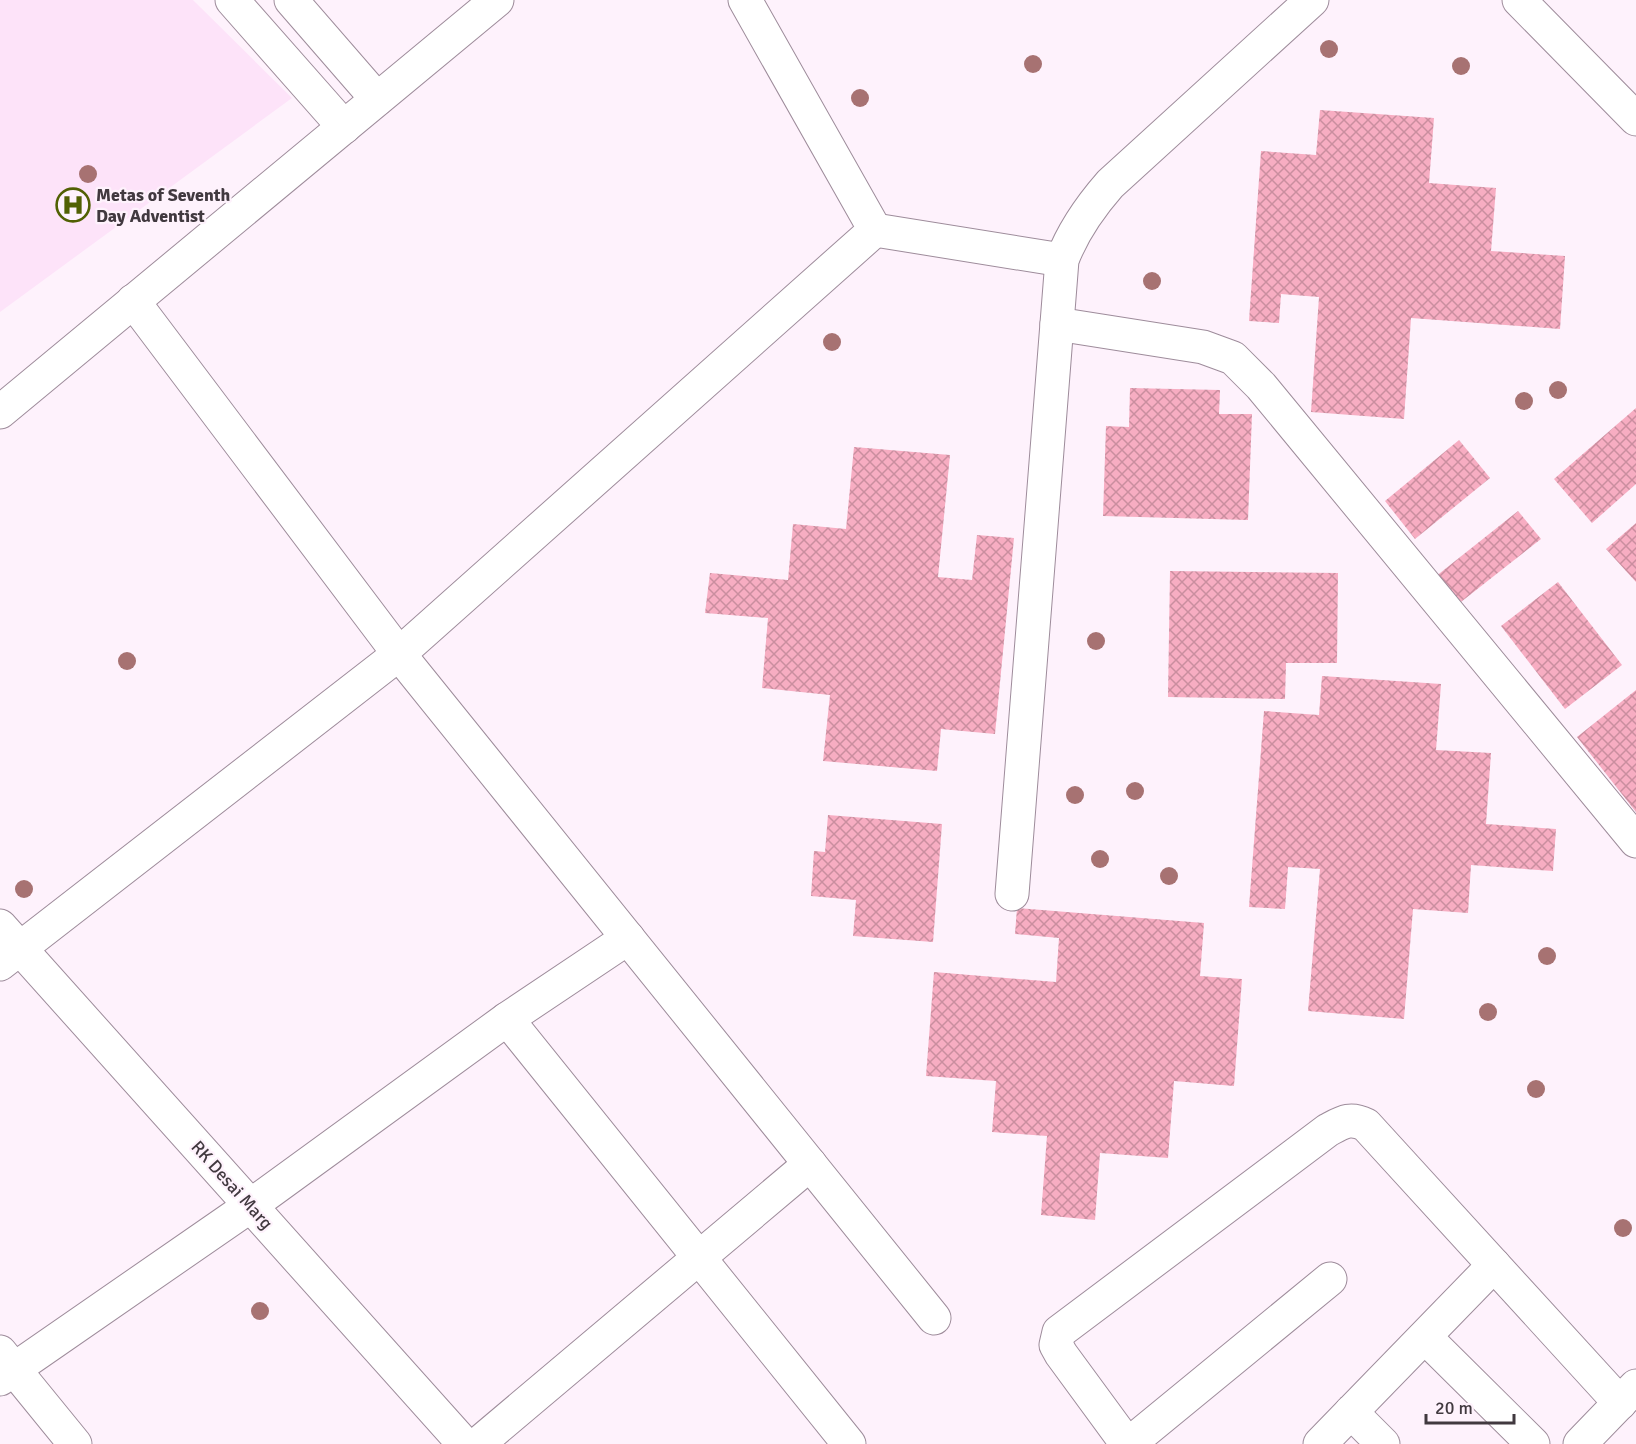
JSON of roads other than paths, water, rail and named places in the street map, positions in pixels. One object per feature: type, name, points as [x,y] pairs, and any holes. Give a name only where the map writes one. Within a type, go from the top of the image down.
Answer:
[{"type":"street","points":[[232,0],[344,127]]},
{"type":"street","points":[[291,0],[377,99]]},
{"type":"street","points":[[745,0],[875,230]]},
{"type":"street","points":[[1012,894],[1062,261],[1071,238],[1087,210],[1110,184],[1312,0]]},
{"type":"street","points":[[1519,0],[1632,106]]},
{"type":"street","points":[[0,412],[344,127],[481,5]]},
{"type":"street","points":[[875,230],[1062,261]]},
{"type":"street","points":[[7,946],[399,654],[875,230]]},
{"type":"street","points":[[133,301],[399,654],[934,1318]]},
{"type":"street","points":[[1057,324],[1203,347],[1233,358],[1261,386],[1636,841]]},
{"type":"street","points":[[75,1444],[5,1367],[250,1206],[507,1019],[628,938]]},
{"type":"street","name":"RK Desai Marg","points":[[7,946],[250,1206],[464,1444]]},
{"type":"street","points":[[507,1019],[849,1444]]},
{"type":"street","points":[[1330,1279],[1128,1444],[1056,1345],[1059,1332],[1328,1130],[1355,1120],[1366,1125],[1494,1265],[1628,1394],[1580,1444]]},
{"type":"street","points":[[478,1444],[810,1164]]},
{"type":"street","points":[[1320,1444],[1494,1265]]},
{"type":"street","points":[[1425,1337],[1533,1444]]},
{"type":"street","points":[[1351,1412],[1383,1444]]},
{"type":"place","name":"Metas of Seventh Day Adventist","points":[[73,205]]}]
